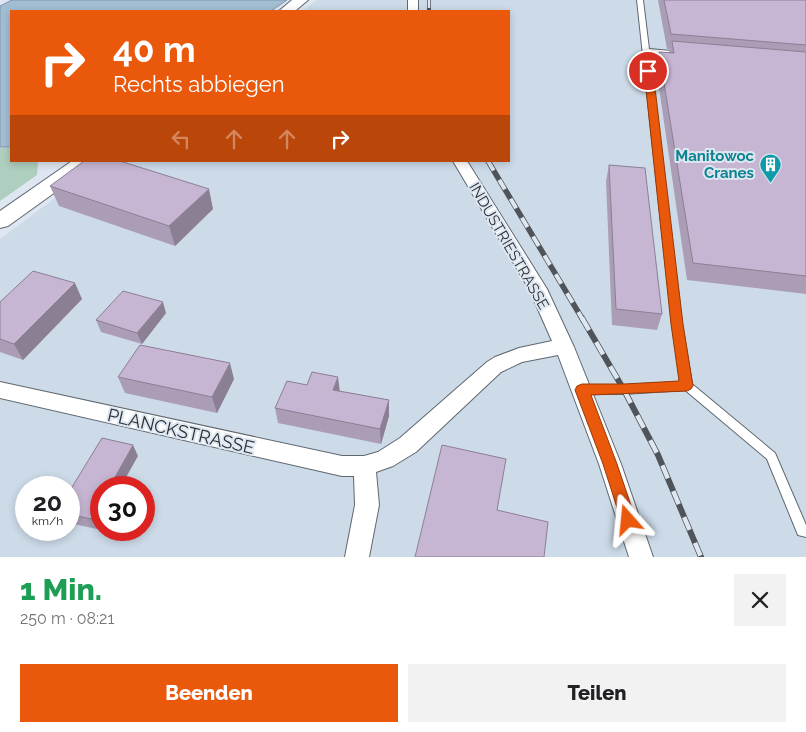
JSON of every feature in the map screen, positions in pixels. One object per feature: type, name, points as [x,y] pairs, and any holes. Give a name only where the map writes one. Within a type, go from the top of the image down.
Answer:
[{"type":"street","points":[[287,10],[301,0]]},
{"type":"street","points":[[0,221],[85,162]]},
{"type":"street","name":"INDUSTRIESTRASSE","points":[[461,162],[538,290],[582,390],[610,464],[641,557]]},
{"type":"street","name":"PLANCKSTRASSE","points":[[0,390],[342,466],[364,466],[385,459],[408,445],[494,367],[508,358],[525,353],[564,347]]},
{"type":"street","points":[[357,557],[367,505],[364,466]]},
{"type":"lane","points":[[640,0],[677,324],[687,386],[771,456],[805,534]]},
{"type":"lane","points":[[646,51],[674,54]]},
{"type":"lane","points":[[582,390],[624,390],[687,386]]},
{"type":"shaded area","points":[[317,0],[806,0],[806,557],[0,557],[0,239],[104,162],[510,162],[510,10],[303,10]]},
{"type":"green space","points":[[0,148],[10,148],[10,162],[38,162],[37,175],[0,201]]},
{"type":"water","points":[[12,0],[287,0],[272,10],[10,10],[10,147],[0,147],[0,6]]},
{"type":"building","points":[[664,0],[806,0],[806,45],[671,34]]},
{"type":"building","points":[[672,41],[806,52],[806,276],[693,263],[659,52],[674,53]]},
{"type":"building","points":[[83,162],[123,162],[209,189],[169,226],[50,186]]},
{"type":"building","points":[[609,165],[645,168],[662,314],[616,309]]},
{"type":"building","points":[[33,271],[75,283],[14,344],[0,339],[0,302]]},
{"type":"building","points":[[123,291],[163,302],[137,333],[96,320]]},
{"type":"building","points":[[140,345],[230,363],[212,397],[118,377]]},
{"type":"building","points":[[312,372],[338,377],[333,390],[389,400],[380,429],[275,408],[287,381],[307,385]]},
{"type":"building","points":[[102,438],[133,445],[116,476],[90,476],[90,519],[80,516],[79,476]]},
{"type":"building","points":[[442,445],[506,459],[497,510],[548,522],[544,557],[415,557]]},
{"type":"railway","points":[[429,0],[429,10]]},
{"type":"railway","points":[[489,162],[583,320]]},
{"type":"railway","points":[[582,318],[624,390],[658,455],[701,557]]},
{"type":"place","name":"Manitowoc Cranes","points":[[770,184]]},
{"type":"route","points":[[628,520],[610,464],[582,390],[624,390],[687,386],[677,324],[648,71]]}]
